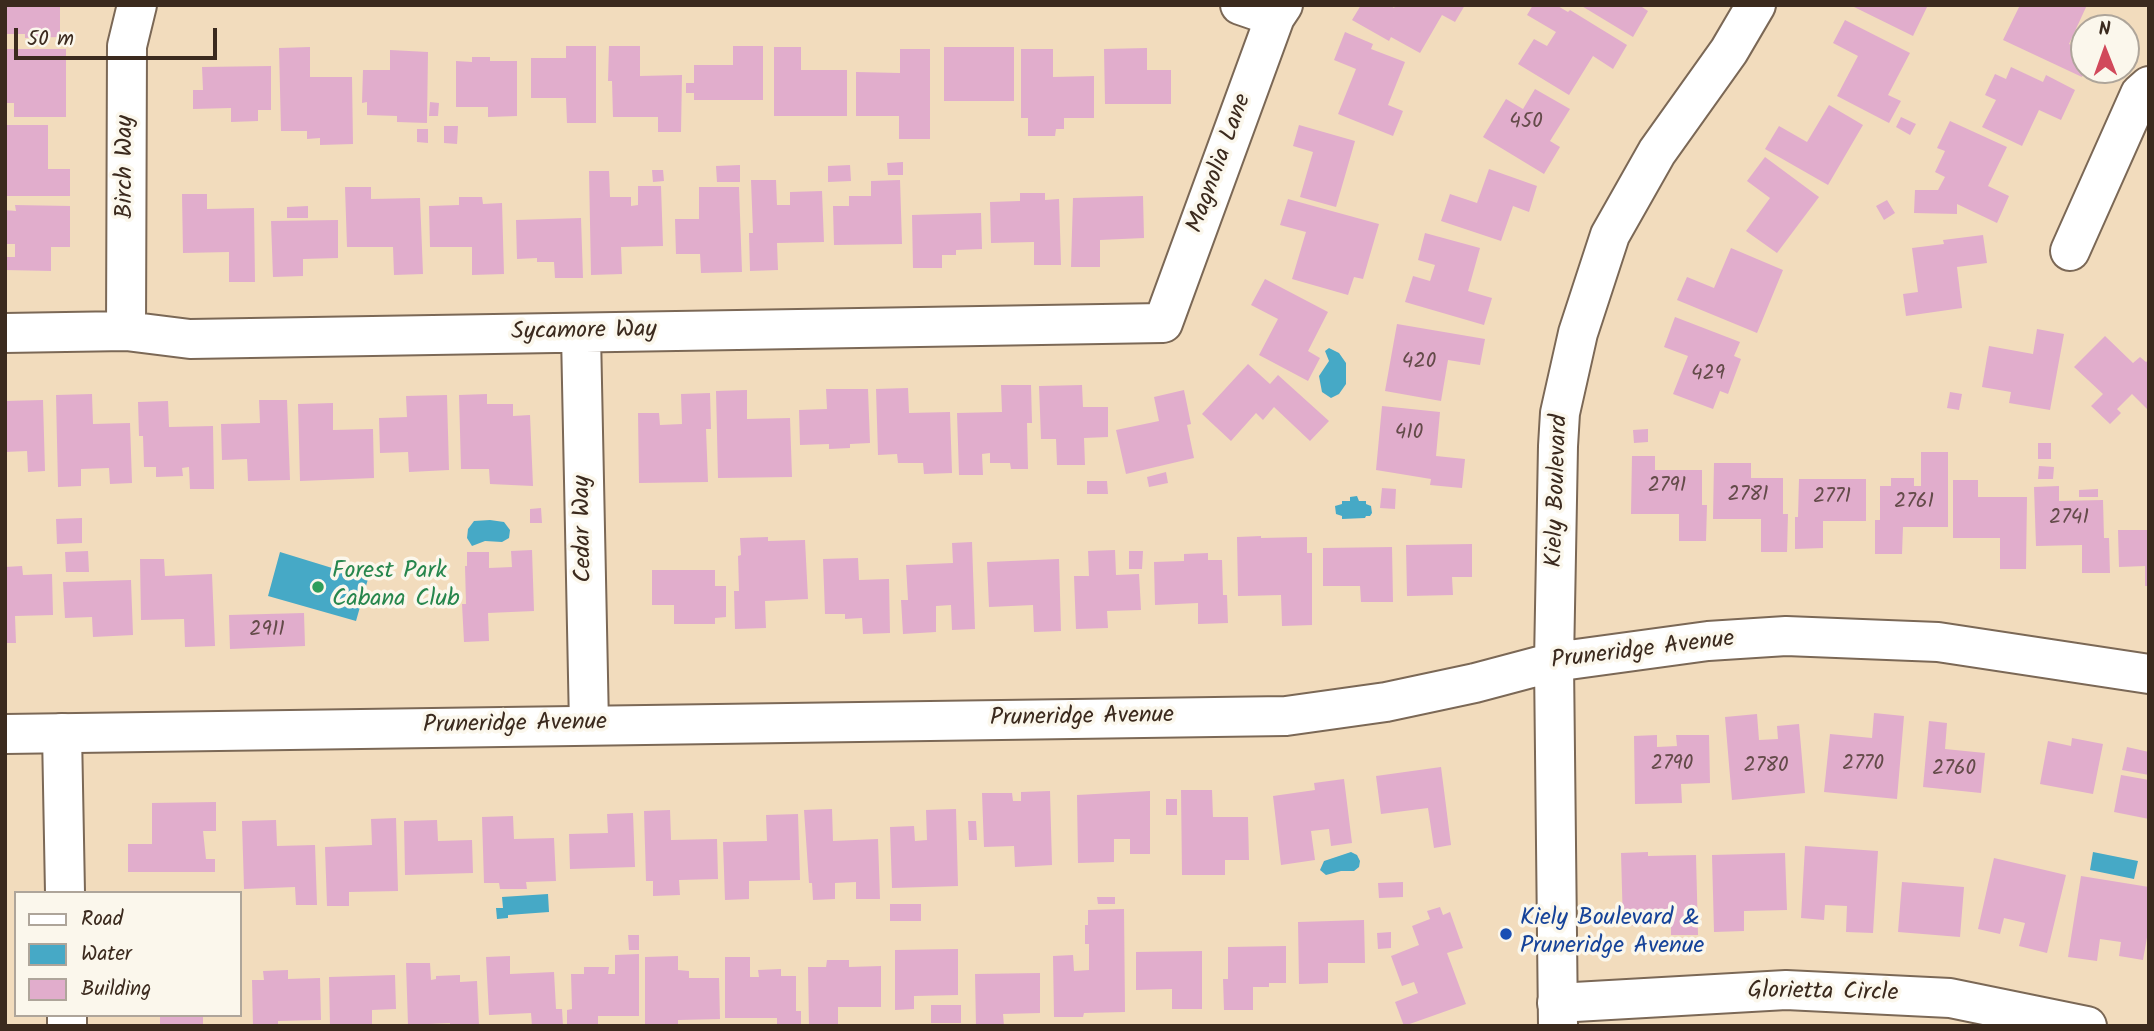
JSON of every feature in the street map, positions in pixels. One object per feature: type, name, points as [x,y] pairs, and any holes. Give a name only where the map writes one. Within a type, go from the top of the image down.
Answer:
[{"type":"main road","name":"Birch Way","points":[[126,331],[127,46],[137,5]]},
{"type":"main road","name":"Kiely Boulevard","points":[[1557,1014],[1554,662],[1560,413],[1578,333],[1610,235],[1657,152],[1729,51],[1756,5]]},
{"type":"main road","name":"Magnolia Lane","points":[[1163,323],[1266,9]]},
{"type":"main road","points":[[2070,251],[2140,93],[2149,86]]},
{"type":"main road","name":"Sycamore Way","points":[[5,333],[126,331],[190,339],[1163,323]]},
{"type":"main road","name":"Cedar Way","points":[[581,334],[589,725]]},
{"type":"main road","name":"Pruneridge Avenue","points":[[5,734],[1286,716],[1386,702],[1554,662],[1708,641],[1786,636],[1938,642],[2149,674]]},
{"type":"main road","points":[[62,733],[65,891]]},
{"type":"main road","name":"Glorietta Circle","points":[[1557,1014],[1786,990],[1950,998],[2087,1026]]},
{"type":"water","points":[[1329,348],[1339,353],[1346,363],[1346,384],[1339,394],[1331,398],[1322,392],[1319,376],[1329,361],[1325,351]]},
{"type":"water","points":[[1357,496],[1359,501],[1366,501],[1366,504],[1371,506],[1370,516],[1342,519],[1342,516],[1336,514],[1335,506]]},
{"type":"water","points":[[474,521],[504,522],[510,530],[509,538],[502,542],[485,541],[472,546],[467,538],[468,529]]},
{"type":"water","name":"Forest Park Cabana Club","points":[[280,552],[368,579],[356,621],[268,596]]},
{"type":"water","points":[[1351,852],[1357,855],[1360,861],[1359,867],[1354,871],[1326,875],[1320,870],[1324,861]]},
{"type":"water","points":[[2093,852],[2138,861],[2134,879],[2090,870]]},
{"type":"water","points":[[548,894],[549,912],[508,915],[508,918],[497,919],[496,908],[503,908],[502,897]]},
{"type":"building","points":[[5,5],[60,7],[60,37],[25,38],[25,34],[5,34]]},
{"type":"building","points":[[1361,5],[1390,5],[1394,8],[1396,5],[1465,5],[1455,22],[1442,15],[1420,53],[1391,37],[1389,41],[1352,20]]},
{"type":"building","points":[[1533,5],[1556,5],[1568,12],[1570,10],[1627,45],[1613,69],[1593,56],[1569,95],[1518,64],[1534,39],[1547,46],[1556,32],[1527,15]]},
{"type":"building","points":[[1580,5],[1639,5],[1648,11],[1633,37]]},
{"type":"building","points":[[1850,5],[1928,5],[1913,36]]},
{"type":"building","points":[[2020,5],[2087,5],[2083,14],[2070,14],[2070,71],[2003,40]]},
{"type":"building","points":[[1845,20],[1910,53],[1888,95],[1901,101],[1889,123],[1837,96],[1858,56],[1833,43]]},
{"type":"building","points":[[1345,32],[1373,44],[1371,49],[1405,62],[1388,105],[1403,111],[1393,136],[1338,114],[1356,69],[1334,60]]},
{"type":"building","points":[[566,46],[596,46],[596,123],[567,123],[566,98],[531,98],[531,58],[566,58]]},
{"type":"building","points":[[609,46],[640,46],[640,76],[682,75],[681,132],[658,132],[658,117],[613,117],[612,81],[608,81]]},
{"type":"building","points":[[733,46],[763,46],[763,100],[694,100],[694,93],[686,93],[686,83],[694,83],[694,65],[733,65]]},
{"type":"building","points":[[310,47],[310,77],[352,77],[353,144],[320,145],[320,138],[307,139],[307,131],[281,131],[279,48]]},
{"type":"building","points":[[774,47],[801,47],[801,70],[847,70],[847,116],[774,116]]},
{"type":"building","points":[[944,47],[1014,47],[1014,101],[944,101]]},
{"type":"building","points":[[1147,48],[1147,70],[1171,70],[1171,104],[1105,104],[1104,49]]},
{"type":"building","points":[[5,49],[66,49],[66,117],[14,117],[14,103],[5,103]]},
{"type":"building","points":[[900,49],[930,49],[930,139],[899,139],[899,116],[856,116],[856,72],[900,73]]},
{"type":"building","points":[[1021,49],[1053,49],[1053,77],[1094,76],[1094,118],[1064,118],[1064,129],[1056,129],[1055,136],[1028,136],[1028,118],[1021,118]]},
{"type":"building","points":[[390,50],[428,52],[427,123],[397,122],[397,116],[367,115],[367,102],[362,103],[363,70],[390,70]]},
{"type":"building","points":[[472,57],[490,57],[490,61],[517,61],[517,116],[488,117],[488,107],[456,107],[456,61],[472,62]]},
{"type":"building","points":[[271,66],[271,110],[258,110],[258,121],[231,122],[231,108],[193,109],[193,90],[203,90],[202,67]]},
{"type":"building","points":[[2011,67],[2043,82],[2046,75],[2075,90],[2061,120],[2039,110],[2022,146],[1982,127],[1996,100],[1985,95],[1995,74],[2006,79]]},
{"type":"building","points":[[1535,89],[1570,109],[1550,141],[1560,147],[1544,174],[1483,137],[1506,99],[1523,109]]},
{"type":"building","points":[[430,102],[439,103],[438,116],[429,116]]},
{"type":"building","points":[[1829,105],[1863,125],[1828,185],[1765,149],[1779,126],[1807,142]]},
{"type":"building","points":[[1901,117],[1916,124],[1910,135],[1896,127]]},
{"type":"building","points":[[1950,121],[2007,147],[1988,186],[2009,196],[1997,223],[1957,204],[1957,214],[1914,213],[1915,190],[1938,190],[1945,177],[1935,172],[1945,151],[1937,148]]},
{"type":"building","points":[[5,125],[48,125],[48,169],[70,169],[70,196],[5,196]]},
{"type":"building","points":[[1299,125],[1355,141],[1336,207],[1300,197],[1313,152],[1293,146]]},
{"type":"building","points":[[444,126],[458,126],[457,144],[444,143]]},
{"type":"building","points":[[417,129],[428,129],[428,143],[417,142]]},
{"type":"building","points":[[1765,157],[1819,197],[1777,253],[1746,231],[1770,198],[1747,181]]},
{"type":"building","points":[[903,162],[903,175],[888,175],[887,163]]},
{"type":"building","points":[[740,165],[740,182],[717,182],[716,166]]},
{"type":"building","points":[[850,165],[851,181],[828,182],[828,166]]},
{"type":"building","points":[[1489,169],[1537,186],[1529,212],[1513,206],[1501,241],[1441,221],[1450,194],[1477,203]]},
{"type":"building","points":[[652,170],[663,170],[664,181],[653,182]]},
{"type":"building","points":[[589,171],[609,171],[610,197],[631,197],[631,206],[638,205],[638,186],[661,186],[663,246],[621,247],[622,274],[591,275]]},
{"type":"building","points":[[751,180],[776,180],[777,205],[790,205],[790,192],[822,191],[824,242],[777,243],[778,270],[750,271],[749,233],[753,233]]},
{"type":"building","points":[[900,180],[902,244],[834,245],[833,206],[849,206],[849,196],[871,196],[871,181]]},
{"type":"building","points":[[345,187],[371,187],[371,199],[420,198],[423,274],[394,275],[393,247],[347,247]]},
{"type":"building","points":[[699,187],[739,187],[742,272],[701,273],[700,254],[676,254],[675,219],[699,219]]},
{"type":"building","points":[[1020,193],[1045,193],[1045,200],[1059,199],[1061,265],[1034,265],[1034,242],[991,243],[990,202],[1020,201]]},
{"type":"building","points":[[182,194],[207,194],[207,209],[254,208],[255,282],[229,282],[229,252],[183,253]]},
{"type":"building","points":[[1143,196],[1144,238],[1100,240],[1100,267],[1071,267],[1073,198]]},
{"type":"building","points":[[459,197],[482,197],[483,204],[502,203],[504,274],[472,275],[472,247],[430,247],[429,206],[459,205]]},
{"type":"building","points":[[1288,199],[1379,224],[1363,279],[1354,277],[1348,295],[1292,279],[1306,232],[1280,225]]},
{"type":"building","points":[[1887,200],[1895,213],[1884,220],[1876,206]]},
{"type":"building","points":[[15,205],[70,206],[70,247],[51,247],[51,271],[5,270],[5,257],[15,257],[15,244],[5,244],[5,210],[16,211]]},
{"type":"building","points":[[308,206],[308,218],[287,218],[287,207]]},
{"type":"building","points":[[981,213],[982,249],[956,250],[956,255],[942,255],[942,268],[913,268],[912,215]]},
{"type":"building","points":[[581,218],[583,278],[555,278],[554,262],[537,262],[537,258],[517,259],[516,220]]},
{"type":"building","points":[[338,220],[338,258],[303,259],[303,276],[273,277],[271,221]]},
{"type":"building","points":[[1425,233],[1480,248],[1468,291],[1492,298],[1484,325],[1405,302],[1413,276],[1430,281],[1435,265],[1418,260]]},
{"type":"building","points":[[1983,235],[1987,263],[1957,267],[1962,308],[1906,316],[1903,294],[1918,292],[1912,248],[1944,244],[1943,240]]},
{"type":"building","points":[[1731,248],[1783,270],[1757,333],[1677,300],[1687,277],[1714,288]]},
{"type":"building","points":[[1265,279],[1328,312],[1308,351],[1320,358],[1308,381],[1259,355],[1278,319],[1251,305]]},
{"type":"building","points":[[1675,317],[1740,342],[1734,356],[1741,359],[1728,394],[1720,391],[1713,409],[1673,394],[1688,356],[1664,347]]},
{"type":"building","points":[[1397,324],[1485,339],[1480,365],[1448,360],[1441,401],[1385,391]]},
{"type":"building","points":[[2037,329],[2064,334],[2050,410],[2009,403],[2011,392],[1982,387],[1989,346],[2033,354]]},
{"type":"building","points":[[2105,336],[2133,363],[2140,357],[2146,362],[2149,360],[2149,411],[2132,394],[2117,409],[2121,413],[2110,424],[2091,406],[2103,394],[2074,367]]},
{"type":"building","points":[[1248,364],[1270,384],[1278,375],[1329,421],[1310,441],[1274,407],[1263,420],[1256,413],[1231,441],[1202,414]]},
{"type":"building","points":[[1001,385],[1031,385],[1032,423],[1027,423],[1028,469],[1011,469],[1010,463],[990,463],[990,453],[982,454],[983,475],[959,475],[957,413],[1002,412]]},
{"type":"building","points":[[1082,385],[1083,407],[1108,407],[1108,437],[1084,438],[1085,465],[1057,465],[1056,439],[1041,439],[1039,386]]},
{"type":"building","points":[[908,388],[909,413],[950,412],[952,473],[924,474],[923,463],[898,463],[897,454],[878,455],[876,389]]},
{"type":"building","points":[[826,389],[868,389],[870,443],[829,449],[829,444],[800,445],[799,410],[827,409]]},
{"type":"building","points":[[747,390],[747,419],[790,418],[792,477],[718,478],[716,391]]},
{"type":"building","points":[[1184,390],[1191,424],[1187,425],[1194,458],[1126,474],[1116,430],[1159,421],[1154,397]]},
{"type":"building","points":[[1950,392],[1962,394],[1959,410],[1947,408]]},
{"type":"building","points":[[710,393],[711,429],[706,429],[708,482],[639,483],[638,413],[659,413],[660,425],[682,424],[681,394]]},
{"type":"building","points":[[92,394],[93,424],[130,423],[132,483],[110,484],[109,468],[81,469],[81,486],[58,487],[56,395]]},
{"type":"building","points":[[487,394],[487,404],[513,404],[513,416],[530,415],[533,486],[490,484],[489,469],[461,469],[459,395]]},
{"type":"building","points":[[447,395],[449,470],[409,472],[408,452],[380,453],[379,418],[407,417],[406,396]]},
{"type":"building","points":[[43,400],[45,471],[28,472],[27,451],[5,452],[5,401]]},
{"type":"building","points":[[259,400],[287,400],[290,480],[248,481],[247,459],[222,460],[221,424],[260,423]]},
{"type":"building","points":[[168,401],[169,427],[213,426],[214,489],[190,489],[189,467],[182,468],[183,476],[156,477],[156,467],[144,467],[143,436],[139,436],[138,402]]},
{"type":"building","points":[[333,403],[333,430],[373,429],[374,478],[300,481],[298,404]]},
{"type":"building","points":[[1382,406],[1440,412],[1436,456],[1465,459],[1462,488],[1430,485],[1431,479],[1376,470]]},
{"type":"building","points":[[1648,429],[1648,442],[1634,443],[1633,430]]},
{"type":"building","points":[[2038,443],[2051,443],[2051,459],[2038,459]]},
{"type":"building","points":[[1921,452],[1948,452],[1948,527],[1903,527],[1902,554],[1875,554],[1875,520],[1880,520],[1880,486],[1891,486],[1891,478],[1914,478],[1914,486],[1921,486]]},
{"type":"building","points":[[1632,456],[1655,456],[1655,470],[1702,470],[1702,505],[1707,505],[1706,541],[1679,541],[1679,514],[1631,514]]},
{"type":"building","points":[[1714,463],[1751,463],[1751,478],[1783,478],[1783,514],[1788,514],[1787,552],[1761,552],[1761,519],[1713,519]]},
{"type":"building","points":[[2039,466],[2054,467],[2053,479],[2038,479]]},
{"type":"building","points":[[1166,472],[1168,483],[1149,487],[1147,477]]},
{"type":"building","points":[[1799,479],[1866,479],[1866,521],[1823,521],[1823,548],[1795,549]]},
{"type":"building","points":[[1953,480],[1978,480],[1978,497],[2027,497],[2026,569],[2000,569],[2000,538],[1953,538]]},
{"type":"building","points":[[1087,481],[1107,481],[1108,494],[1087,494]]},
{"type":"building","points":[[2059,486],[2059,501],[2103,500],[2104,538],[2109,538],[2110,573],[2082,573],[2082,545],[2036,546],[2034,487]]},
{"type":"building","points":[[1382,488],[1396,489],[1395,509],[1380,508]]},
{"type":"building","points":[[2098,489],[2098,497],[2079,497],[2079,490]]},
{"type":"building","points":[[541,508],[542,523],[530,523],[530,509]]},
{"type":"building","points":[[82,518],[82,543],[57,544],[56,519]]},
{"type":"building","points":[[2118,530],[2149,530],[2149,586],[2145,586],[2145,566],[2119,567]]},
{"type":"building","points":[[768,537],[768,541],[805,540],[808,599],[765,601],[766,628],[735,629],[734,591],[739,591],[740,538]]},
{"type":"building","points":[[1237,537],[1307,537],[1307,553],[1312,553],[1312,625],[1282,626],[1281,595],[1238,596]]},
{"type":"building","points":[[972,542],[975,629],[952,630],[951,605],[936,606],[936,632],[903,634],[901,600],[908,600],[906,565],[953,563],[952,543]]},
{"type":"building","points":[[1472,544],[1472,577],[1452,577],[1453,595],[1407,596],[1406,545]]},
{"type":"building","points":[[1392,547],[1393,602],[1361,602],[1360,586],[1323,586],[1323,548]]},
{"type":"building","points":[[532,550],[534,611],[488,613],[489,641],[464,642],[462,604],[466,604],[467,552],[489,552],[489,568],[512,567],[511,551]]},
{"type":"building","points":[[1115,550],[1116,575],[1139,574],[1141,610],[1107,611],[1108,628],[1076,629],[1074,576],[1089,576],[1088,551]]},
{"type":"building","points":[[88,551],[89,572],[66,572],[65,552]]},
{"type":"building","points":[[1129,551],[1143,551],[1142,569],[1129,569]]},
{"type":"building","points":[[1208,553],[1208,560],[1222,560],[1223,595],[1227,595],[1228,623],[1198,624],[1198,603],[1155,605],[1154,562],[1184,561],[1184,554]]},
{"type":"building","points":[[858,558],[859,580],[889,579],[890,633],[863,634],[862,618],[845,619],[845,614],[825,614],[823,559]]},
{"type":"building","points":[[140,559],[164,559],[165,576],[212,574],[215,646],[185,647],[184,619],[141,620]]},
{"type":"building","points":[[1059,559],[1061,631],[1034,632],[1033,605],[989,607],[987,562]]},
{"type":"building","points":[[22,566],[23,575],[52,574],[53,615],[15,616],[16,643],[5,643],[5,567]]},
{"type":"building","points":[[652,570],[715,570],[715,586],[726,586],[726,617],[715,618],[715,624],[674,624],[674,605],[652,605]]},
{"type":"building","points":[[131,580],[133,635],[93,637],[92,617],[65,618],[63,582]]},
{"type":"building","name":"Forest Park Cabana Club","points":[[304,613],[305,646],[230,649],[229,615]]},
{"type":"building","points":[[1874,713],[1904,716],[1897,799],[1824,792],[1830,734],[1872,738]]},
{"type":"building","points":[[1757,714],[1759,740],[1778,739],[1777,726],[1799,724],[1805,793],[1732,800],[1725,717]]},
{"type":"building","points":[[1929,721],[1947,723],[1945,749],[1985,753],[1981,793],[1923,787]]},
{"type":"building","points":[[1657,735],[1657,747],[1677,746],[1676,735],[1709,735],[1710,783],[1681,784],[1682,803],[1635,804],[1634,736]]},
{"type":"building","points":[[2072,738],[2103,744],[2093,794],[2040,784],[2048,741],[2071,746]]},
{"type":"building","points":[[2127,747],[2149,752],[2149,775],[2122,770]]},
{"type":"building","points":[[1441,767],[1451,845],[1434,848],[1428,808],[1381,814],[1376,776]]},
{"type":"building","points":[[2121,775],[2149,780],[2149,819],[2114,812]]},
{"type":"building","points":[[1344,779],[1352,843],[1331,846],[1329,829],[1311,831],[1315,860],[1281,865],[1273,796],[1315,790],[1314,783]]},
{"type":"building","points":[[1181,790],[1212,790],[1213,817],[1248,817],[1249,860],[1225,860],[1225,875],[1182,875]]},
{"type":"building","points":[[1050,791],[1052,865],[1015,867],[1014,846],[984,847],[982,793],[1012,793],[1013,801],[1021,801],[1021,792]]},
{"type":"building","points":[[1150,791],[1150,854],[1130,854],[1130,839],[1114,839],[1114,862],[1078,863],[1077,795]]},
{"type":"building","points":[[1166,799],[1177,799],[1177,815],[1166,815]]},
{"type":"building","points":[[216,802],[216,831],[203,831],[206,859],[215,859],[215,872],[128,872],[128,844],[152,844],[152,803]]},
{"type":"building","points":[[832,809],[833,841],[878,839],[880,899],[856,899],[856,882],[835,883],[835,899],[813,900],[812,883],[809,883],[804,810]]},
{"type":"building","points":[[956,809],[958,886],[892,888],[890,827],[914,826],[915,841],[927,840],[926,810]]},
{"type":"building","points":[[670,810],[671,840],[717,839],[718,879],[679,880],[680,895],[653,896],[653,881],[646,881],[644,811]]},
{"type":"building","points":[[633,813],[635,867],[570,869],[569,834],[608,833],[607,814]]},
{"type":"building","points":[[798,814],[800,880],[749,881],[749,899],[725,900],[723,842],[767,841],[766,815]]},
{"type":"building","points":[[513,816],[514,839],[554,838],[556,881],[526,882],[527,889],[500,889],[499,883],[484,883],[482,817]]},
{"type":"building","points":[[396,818],[398,891],[349,892],[349,906],[327,906],[325,847],[372,845],[371,819]]},
{"type":"building","points":[[276,820],[277,846],[315,845],[317,905],[296,905],[295,887],[244,889],[242,821]]},
{"type":"building","points":[[437,820],[438,841],[472,840],[473,873],[405,875],[404,821]]},
{"type":"building","points":[[968,821],[976,821],[977,840],[969,840]]},
{"type":"building","points":[[1805,846],[1878,851],[1873,933],[1846,932],[1847,906],[1825,905],[1824,920],[1801,918]]},
{"type":"building","points":[[1648,852],[1648,856],[1696,855],[1698,935],[1671,935],[1671,909],[1649,910],[1649,925],[1623,926],[1621,853]]},
{"type":"building","points":[[1785,853],[1787,910],[1744,911],[1744,931],[1714,932],[1712,855]]},
{"type":"building","points":[[1994,858],[2066,875],[2047,953],[2019,946],[2025,923],[2004,918],[2000,934],[1978,929]]},
{"type":"building","points":[[2081,876],[2149,887],[2149,926],[2143,960],[2119,956],[2121,942],[2100,939],[2097,961],[2068,957]]},
{"type":"building","points":[[1403,882],[1403,897],[1379,898],[1378,883]]},
{"type":"building","points":[[1902,882],[1964,887],[1960,937],[1898,932]]},
{"type":"building","points":[[1097,897],[1115,897],[1115,904],[1098,904]]},
{"type":"building","points":[[890,904],[921,904],[921,921],[890,921]]},
{"type":"building","points":[[1440,907],[1443,915],[1450,912],[1463,948],[1447,953],[1466,1004],[1404,1026],[1395,1002],[1418,993],[1414,982],[1402,986],[1391,956],[1419,945],[1412,926],[1430,919],[1427,911]]},
{"type":"building","points":[[1124,909],[1125,1012],[1054,1017],[1053,956],[1073,955],[1074,971],[1089,970],[1089,944],[1085,944],[1088,910]]},
{"type":"building","points":[[1364,920],[1365,963],[1328,963],[1328,983],[1299,984],[1298,922]]},
{"type":"building","points":[[1391,932],[1391,948],[1378,949],[1377,933]]},
{"type":"building","points":[[628,935],[639,935],[639,950],[629,950]]},
{"type":"building","points":[[1286,946],[1286,983],[1253,987],[1253,1010],[1224,1010],[1223,979],[1228,979],[1228,947]]},
{"type":"building","points":[[958,949],[958,995],[914,996],[914,1009],[895,1010],[895,950]]},
{"type":"building","points":[[1202,951],[1202,1009],[1172,1009],[1172,989],[1136,990],[1136,952]]},
{"type":"building","points":[[639,954],[639,1016],[598,1016],[598,1026],[567,1026],[567,1010],[572,1009],[571,974],[584,974],[584,967],[609,967],[608,974],[615,974],[615,955]]},
{"type":"building","points":[[510,956],[510,974],[554,972],[556,1009],[562,1009],[563,1026],[532,1026],[531,1013],[489,1015],[486,957]]},
{"type":"building","points":[[678,956],[678,970],[689,971],[689,978],[719,978],[720,1019],[678,1020],[678,1026],[645,1026],[645,957]]},
{"type":"building","points":[[725,957],[750,957],[750,977],[759,977],[758,970],[781,969],[781,976],[796,976],[796,1011],[801,1011],[801,1026],[777,1026],[777,1018],[725,1018]]},
{"type":"building","points":[[827,960],[849,960],[849,967],[881,966],[881,1007],[838,1007],[838,1026],[809,1026],[808,967],[826,967]]},
{"type":"building","points":[[406,963],[430,963],[431,980],[436,979],[436,976],[460,975],[460,982],[477,981],[479,1026],[450,1026],[450,1023],[408,1025]]},
{"type":"building","points":[[288,970],[288,979],[320,978],[321,1020],[278,1021],[278,1026],[253,1026],[252,980],[264,980],[263,971]]},
{"type":"building","points":[[1040,973],[1040,1013],[1003,1014],[1004,1026],[976,1026],[975,974]]},
{"type":"building","points":[[395,975],[396,1009],[372,1010],[372,1026],[330,1026],[329,977]]},
{"type":"building","points":[[931,1005],[961,1005],[961,1023],[931,1023]]},
{"type":"building","points":[[160,1017],[203,1017],[203,1026],[160,1026]]},
{"type":"place","name":"Forest Park Cabana Club","points":[[318,587]]},
{"type":"place","name":"Kiely Boulevard & Pruneridge Avenue","points":[[1506,934]]}]
